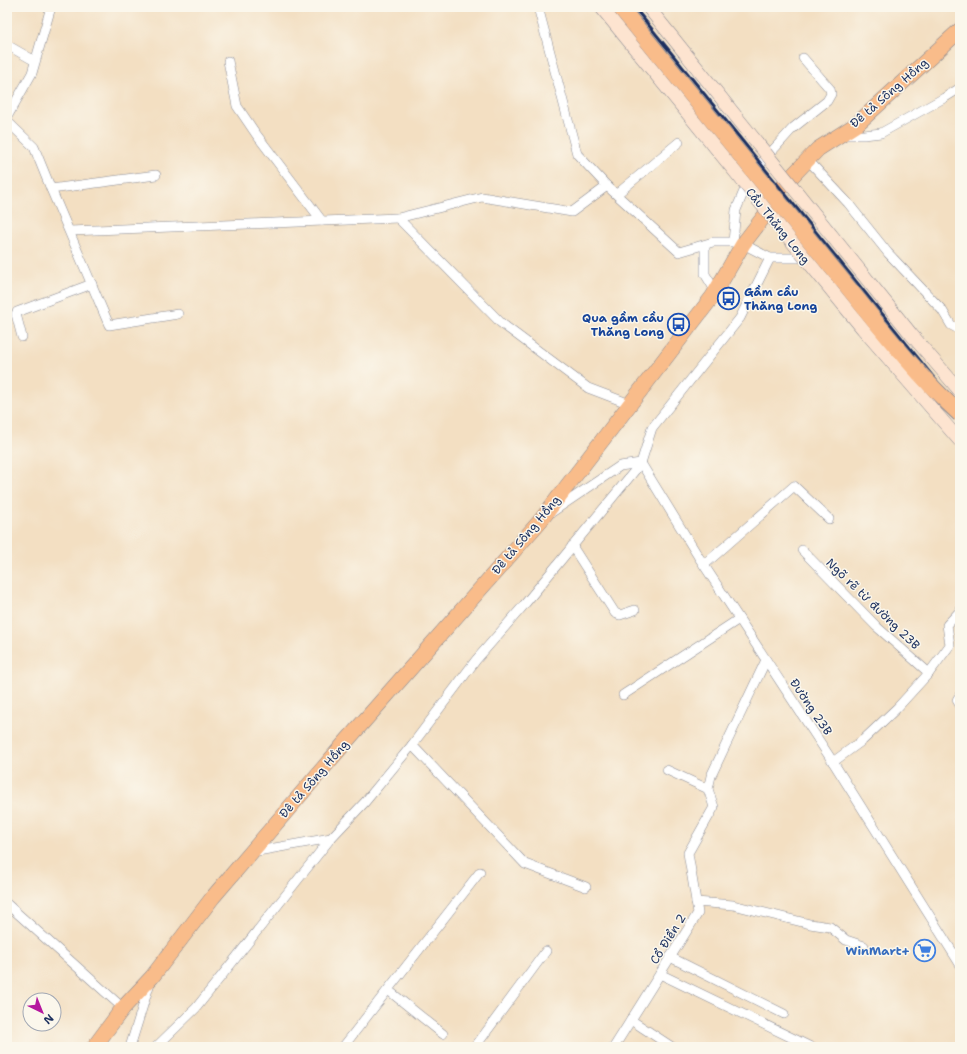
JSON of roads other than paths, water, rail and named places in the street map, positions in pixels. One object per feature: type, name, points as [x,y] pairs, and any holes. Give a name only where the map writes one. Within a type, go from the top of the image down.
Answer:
[{"type":"highway","name":"Cầu Thăng Long","points":[[620,7],[891,342],[927,382],[960,414]]},
{"type":"main road","name":"Cầu Thăng Long","points":[[601,7],[863,329],[960,441]]},
{"type":"main road","points":[[648,7],[912,334],[960,391]]},
{"type":"main road","name":"Đê tả Sông Hồng","points":[[94,1047],[123,1008],[152,977],[213,897],[343,745],[541,520],[716,292],[738,243],[769,210],[776,193],[818,149],[857,124],[960,30]]},
{"type":"street","points":[[7,117],[32,73],[51,7]]},
{"type":"street","points":[[538,7],[577,154],[607,186],[679,252],[713,242],[738,243],[770,258],[814,258],[960,432]]},
{"type":"street","points":[[7,45],[36,61]]},
{"type":"street","points":[[738,243],[736,210],[746,184],[754,171],[793,128],[827,101],[831,94],[830,90],[803,58]]},
{"type":"street","points":[[228,60],[237,106],[256,134],[322,221]]},
{"type":"street","points":[[840,135],[881,133],[960,88]]},
{"type":"street","points":[[7,121],[34,147],[109,325],[178,314]]},
{"type":"street","points":[[617,194],[680,142]]},
{"type":"street","points":[[808,160],[848,203],[888,253],[942,310],[951,325],[960,330]]},
{"type":"street","points":[[51,189],[156,176]]},
{"type":"street","points":[[70,231],[398,218],[482,197],[572,212],[607,186]]},
{"type":"street","points":[[398,218],[501,323],[588,388],[630,404]]},
{"type":"street","points":[[705,245],[705,274],[716,292]]},
{"type":"street","points":[[156,1047],[196,1008],[331,838],[365,802],[412,745],[476,660],[524,605],[641,463],[652,428],[740,318],[770,258]]},
{"type":"street","points":[[22,337],[17,312],[92,284]]},
{"type":"street","points":[[541,520],[620,466],[641,463]]},
{"type":"street","name":"Đường 23B","points":[[641,463],[704,565],[833,762],[960,964]]},
{"type":"street","points":[[704,565],[794,486],[829,519]]},
{"type":"street","points":[[572,546],[615,613],[620,615],[635,610]]},
{"type":"street","name":"Ngõ rẽ từ đường 23B","points":[[802,550],[877,627],[929,673]]},
{"type":"street","points":[[833,762],[863,740],[897,708],[929,673],[950,645],[947,625],[960,611]]},
{"type":"street","points":[[623,695],[739,619]]},
{"type":"street","points":[[667,770],[708,789],[711,776],[766,660]]},
{"type":"street","points":[[960,695],[957,700],[960,705]]},
{"type":"street","points":[[412,745],[525,864],[586,887]]},
{"type":"street","name":"Cổ Điển 2","points":[[614,1047],[698,913],[688,853],[714,807],[708,789]]},
{"type":"street","points":[[252,852],[331,838]]},
{"type":"street","points":[[343,1047],[480,872]]},
{"type":"street","points":[[696,902],[733,905],[810,924],[830,927],[846,940],[864,946]]},
{"type":"street","points":[[7,904],[123,1008]]},
{"type":"street","points":[[475,1047],[546,951]]},
{"type":"street","points":[[670,957],[784,1014]]},
{"type":"street","points":[[660,974],[811,1047]]},
{"type":"street","points":[[130,1047],[152,977]]},
{"type":"street","points":[[388,990],[443,1034]]},
{"type":"street","points":[[630,1020],[672,1047]]},
{"type":"railway","points":[[634,7],[960,410]]},
{"type":"place","name":"Gầm cầu Thăng Long","points":[[728,299]]},
{"type":"place","name":"Qua gầm cầu Thăng Long","points":[[679,325]]},
{"type":"place","name":"WinMart+","points":[[925,951]]}]
